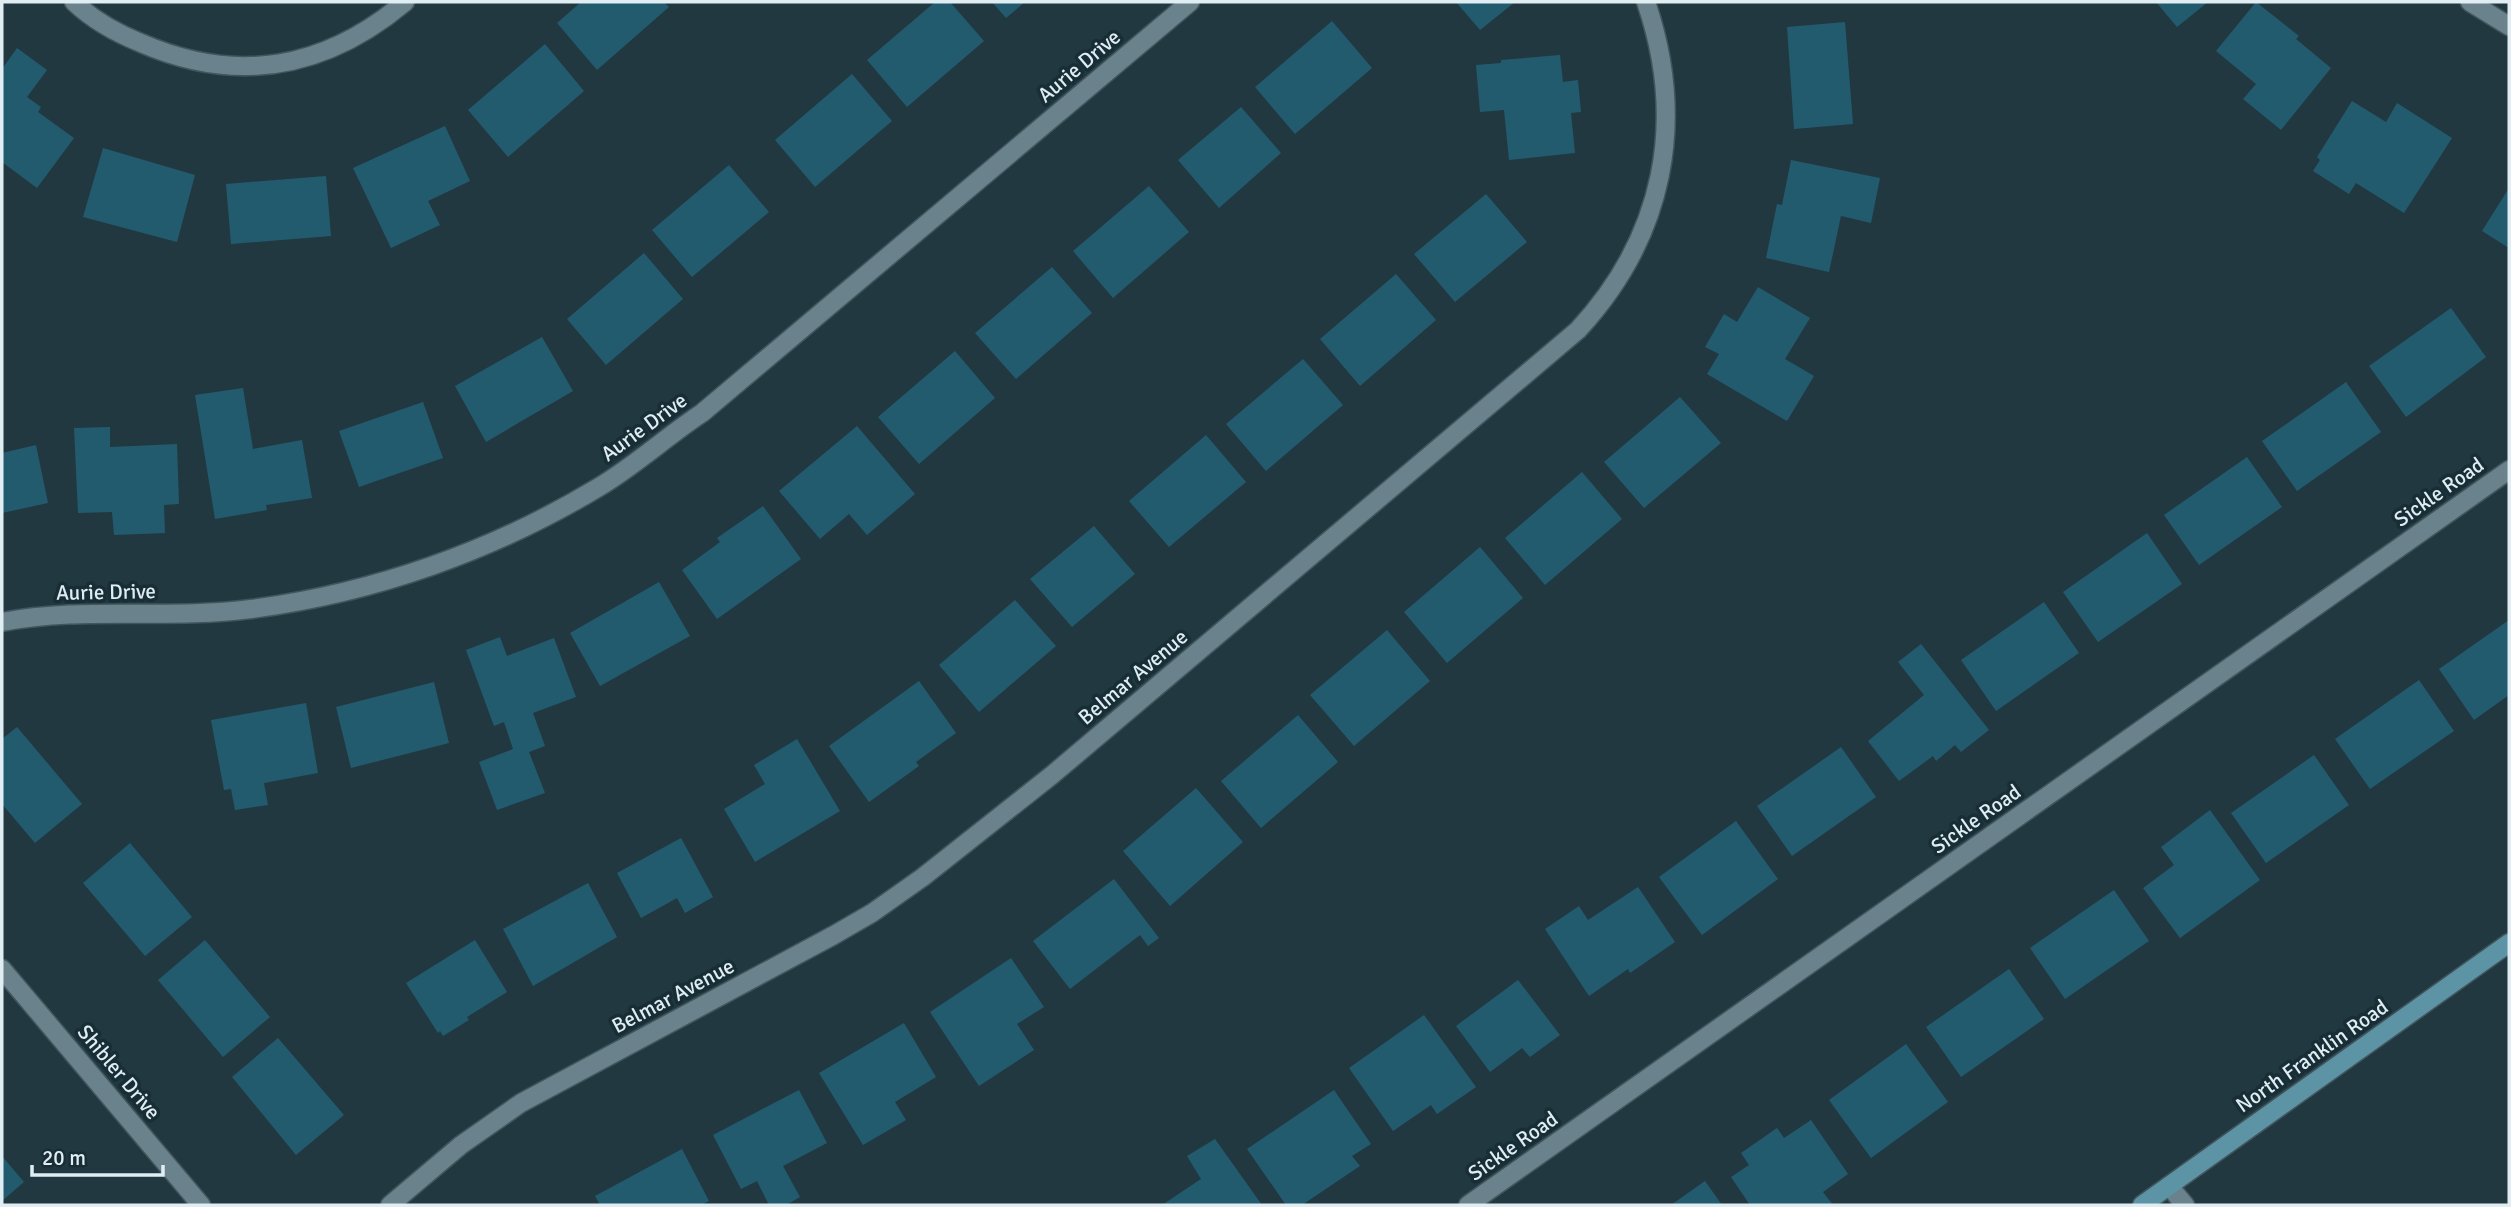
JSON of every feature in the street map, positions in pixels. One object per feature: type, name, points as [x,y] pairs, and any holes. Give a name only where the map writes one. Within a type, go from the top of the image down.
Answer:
[{"type":"main road","name":"North Franklin Road","points":[[2142,1205],[2509,943]]},
{"type":"street","points":[[74,2],[107,29],[166,54],[225,66],[286,63],[327,51],[352,40],[405,2]]},
{"type":"street","name":"Aurie Drive","points":[[2,622],[69,614],[251,609],[333,595],[412,573],[471,552],[566,506],[637,463],[702,412],[1190,2]]},
{"type":"street","name":"Belmar Avenue","points":[[390,1205],[461,1145],[521,1103],[834,935],[914,884],[1052,775],[1578,330],[1627,266],[1645,229],[1662,172],[1667,92],[1657,32],[1646,2]]},
{"type":"street","points":[[2470,2],[2509,26]]},
{"type":"street","name":"Sickle Road","points":[[1468,1205],[2509,470]]},
{"type":"street","name":"Shibler Drive","points":[[2,969],[201,1205]]},
{"type":"street","points":[[2169,1186],[2185,1205]]},
{"type":"building","points":[[581,2],[664,2],[669,7],[597,70],[557,23]]},
{"type":"building","points":[[935,2],[950,2],[984,41],[907,107],[867,60]]},
{"type":"building","points":[[992,2],[1025,2],[1006,18]]},
{"type":"building","points":[[1456,2],[1515,2],[1480,30]]},
{"type":"building","points":[[2156,2],[2208,2],[2177,27]]},
{"type":"building","points":[[2256,2],[2299,36],[2296,39],[2331,68],[2281,130],[2243,99],[2256,84],[2216,51]]},
{"type":"building","points":[[1332,21],[1372,68],[1295,134],[1255,87]]},
{"type":"building","points":[[1845,22],[1853,124],[1794,129],[1787,27]]},
{"type":"building","points":[[545,44],[584,91],[508,157],[468,110]]},
{"type":"building","points":[[17,48],[47,70],[27,97],[41,107],[38,112],[74,138],[37,188],[2,162],[2,69]]},
{"type":"building","points":[[1560,55],[1563,82],[1578,80],[1581,112],[1571,113],[1575,153],[1509,160],[1504,110],[1480,112],[1476,65]]},
{"type":"building","points":[[852,74],[892,121],[815,187],[775,140]]},
{"type":"building","points":[[2352,101],[2386,122],[2397,103],[2452,138],[2404,213],[2356,183],[2349,194],[2313,171],[2320,160],[2317,157]]},
{"type":"building","points":[[1241,107],[1281,153],[1219,208],[1178,160]]},
{"type":"building","points":[[445,126],[470,181],[428,201],[440,225],[391,248],[353,168]]},
{"type":"building","points":[[103,148],[195,175],[177,242],[83,217]]},
{"type":"building","points":[[1791,160],[1880,178],[1871,223],[1841,216],[1829,272],[1766,258],[1777,204],[1782,205]]},
{"type":"building","points":[[729,165],[769,212],[692,277],[652,230]]},
{"type":"building","points":[[326,176],[331,236],[231,244],[226,184]]},
{"type":"building","points":[[1149,186],[1189,232],[1113,298],[1073,251]]},
{"type":"building","points":[[2509,188],[2509,248],[2482,231]]},
{"type":"building","points":[[1486,194],[1527,242],[1455,302],[1414,254]]},
{"type":"building","points":[[644,253],[683,299],[606,365],[567,319]]},
{"type":"building","points":[[1052,267],[1092,313],[1016,379],[975,333]]},
{"type":"building","points":[[1396,274],[1436,320],[1360,386],[1320,339]]},
{"type":"building","points":[[1758,287],[1810,318],[1785,359],[1814,376],[1787,421],[1707,374],[1719,354],[1705,347],[1724,314],[1737,322]]},
{"type":"building","points":[[2451,308],[2486,357],[2406,417],[2369,366]]},
{"type":"building","points":[[542,337],[573,391],[486,442],[455,386]]},
{"type":"building","points":[[955,351],[995,398],[919,464],[878,417]]},
{"type":"building","points":[[1303,359],[1343,405],[1266,471],[1226,424]]},
{"type":"building","points":[[2346,382],[2381,432],[2297,491],[2262,441]]},
{"type":"building","points":[[243,388],[253,449],[302,440],[312,498],[266,505],[267,510],[215,519],[195,395]]},
{"type":"building","points":[[1680,397],[1721,443],[1644,508],[1604,462]]},
{"type":"building","points":[[423,402],[443,458],[359,487],[339,431]]},
{"type":"building","points":[[857,426],[915,494],[867,535],[849,514],[820,539],[779,491]]},
{"type":"building","points":[[110,427],[110,447],[177,444],[179,504],[164,505],[165,533],[114,535],[112,512],[78,513],[74,428]]},
{"type":"building","points":[[1206,435],[1246,482],[1169,547],[1129,501]]},
{"type":"building","points":[[36,445],[48,503],[2,513],[2,453]]},
{"type":"building","points":[[2247,457],[2282,507],[2199,565],[2164,515]]},
{"type":"building","points":[[1582,472],[1622,519],[1545,585],[1505,538]]},
{"type":"building","points":[[763,506],[801,559],[717,619],[682,570],[720,542],[717,538]]},
{"type":"building","points":[[1094,526],[1135,574],[1072,627],[1030,579]]},
{"type":"building","points":[[2147,533],[2182,584],[2098,642],[2063,592]]},
{"type":"building","points":[[1480,547],[1523,598],[1447,663],[1404,612]]},
{"type":"building","points":[[659,582],[690,636],[600,686],[570,633]]},
{"type":"building","points":[[1015,600],[1056,646],[979,712],[939,665]]},
{"type":"building","points":[[2044,602],[2079,653],[1996,711],[1961,660]]},
{"type":"building","points":[[2509,620],[2509,695],[2474,720],[2439,669]]},
{"type":"building","points":[[1387,630],[1430,681],[1354,746],[1310,695]]},
{"type":"building","points":[[500,637],[507,656],[554,638],[576,697],[533,713],[545,746],[529,752],[545,793],[497,810],[479,762],[513,749],[504,722],[494,726],[466,650]]},
{"type":"building","points":[[1921,644],[1989,730],[1961,752],[1955,745],[1936,761],[1933,756],[1899,781],[1868,741],[1924,695],[1898,662]]},
{"type":"building","points":[[2419,680],[2454,731],[2370,789],[2335,739]]},
{"type":"building","points":[[919,681],[956,733],[916,762],[919,766],[869,802],[829,746]]},
{"type":"building","points":[[434,682],[449,743],[351,768],[336,707]]},
{"type":"building","points":[[306,703],[318,773],[264,783],[268,805],[235,810],[231,789],[224,790],[211,720]]},
{"type":"building","points":[[1298,715],[1338,762],[1261,828],[1221,781]]},
{"type":"building","points":[[17,727],[82,804],[35,843],[2,804],[2,739]]},
{"type":"building","points":[[797,739],[840,811],[755,862],[724,809],[765,784],[754,765]]},
{"type":"building","points":[[1841,747],[1876,797],[1792,856],[1757,806]]},
{"type":"building","points":[[2314,755],[2349,805],[2266,863],[2231,813]]},
{"type":"building","points":[[1196,788],[1243,842],[1170,906],[1123,851]]},
{"type":"building","points":[[2210,810],[2260,880],[2180,938],[2143,888],[2174,865],[2161,847]]},
{"type":"building","points":[[1736,821],[1778,879],[1702,935],[1659,877]]},
{"type":"building","points":[[681,838],[713,897],[685,913],[677,898],[641,918],[617,873]]},
{"type":"building","points":[[130,843],[192,917],[145,956],[83,883]]},
{"type":"building","points":[[1114,879],[1159,938],[1148,946],[1140,935],[1070,989],[1033,941]]},
{"type":"building","points":[[588,883],[617,937],[533,986],[503,929]]},
{"type":"building","points":[[1638,887],[1675,942],[1630,973],[1628,969],[1589,996],[1545,929],[1579,906],[1588,920]]},
{"type":"building","points":[[2114,890],[2149,941],[2065,999],[2030,948]]},
{"type":"building","points":[[205,940],[270,1017],[223,1057],[158,980]]},
{"type":"building","points":[[475,940],[507,992],[443,1036],[440,1031],[438,1033],[406,983]]},
{"type":"building","points":[[1011,958],[1044,1007],[1017,1024],[1034,1050],[979,1086],[930,1012]]},
{"type":"building","points":[[2009,969],[2044,1019],[1961,1077],[1926,1027]]},
{"type":"building","points":[[1518,980],[1560,1035],[1530,1057],[1522,1048],[1490,1072],[1456,1026]]},
{"type":"building","points":[[1424,1015],[1476,1087],[1437,1114],[1431,1105],[1393,1131],[1349,1068]]},
{"type":"building","points":[[904,1023],[936,1077],[895,1102],[906,1120],[863,1145],[819,1073]]},
{"type":"building","points":[[278,1038],[344,1115],[296,1155],[232,1077]]},
{"type":"building","points":[[1906,1044],[1948,1102],[1871,1158],[1829,1100]]},
{"type":"building","points":[[799,1090],[827,1143],[783,1166],[800,1197],[786,1205],[769,1205],[757,1181],[741,1189],[713,1135]]},
{"type":"building","points":[[1334,1090],[1371,1144],[1352,1156],[1360,1166],[1302,1205],[1286,1205],[1247,1149]]},
{"type":"building","points":[[1811,1120],[1848,1174],[1823,1192],[1833,1205],[1750,1205],[1731,1177],[1749,1165],[1741,1153],[1777,1128],[1784,1138]]},
{"type":"building","points":[[1215,1139],[1262,1205],[1162,1205],[1201,1179],[1187,1156]]},
{"type":"building","points":[[682,1149],[709,1201],[701,1205],[600,1205],[595,1196]]},
{"type":"building","points":[[2,1156],[24,1182],[2,1201]]},
{"type":"building","points":[[1705,1181],[1722,1205],[1671,1205]]}]
